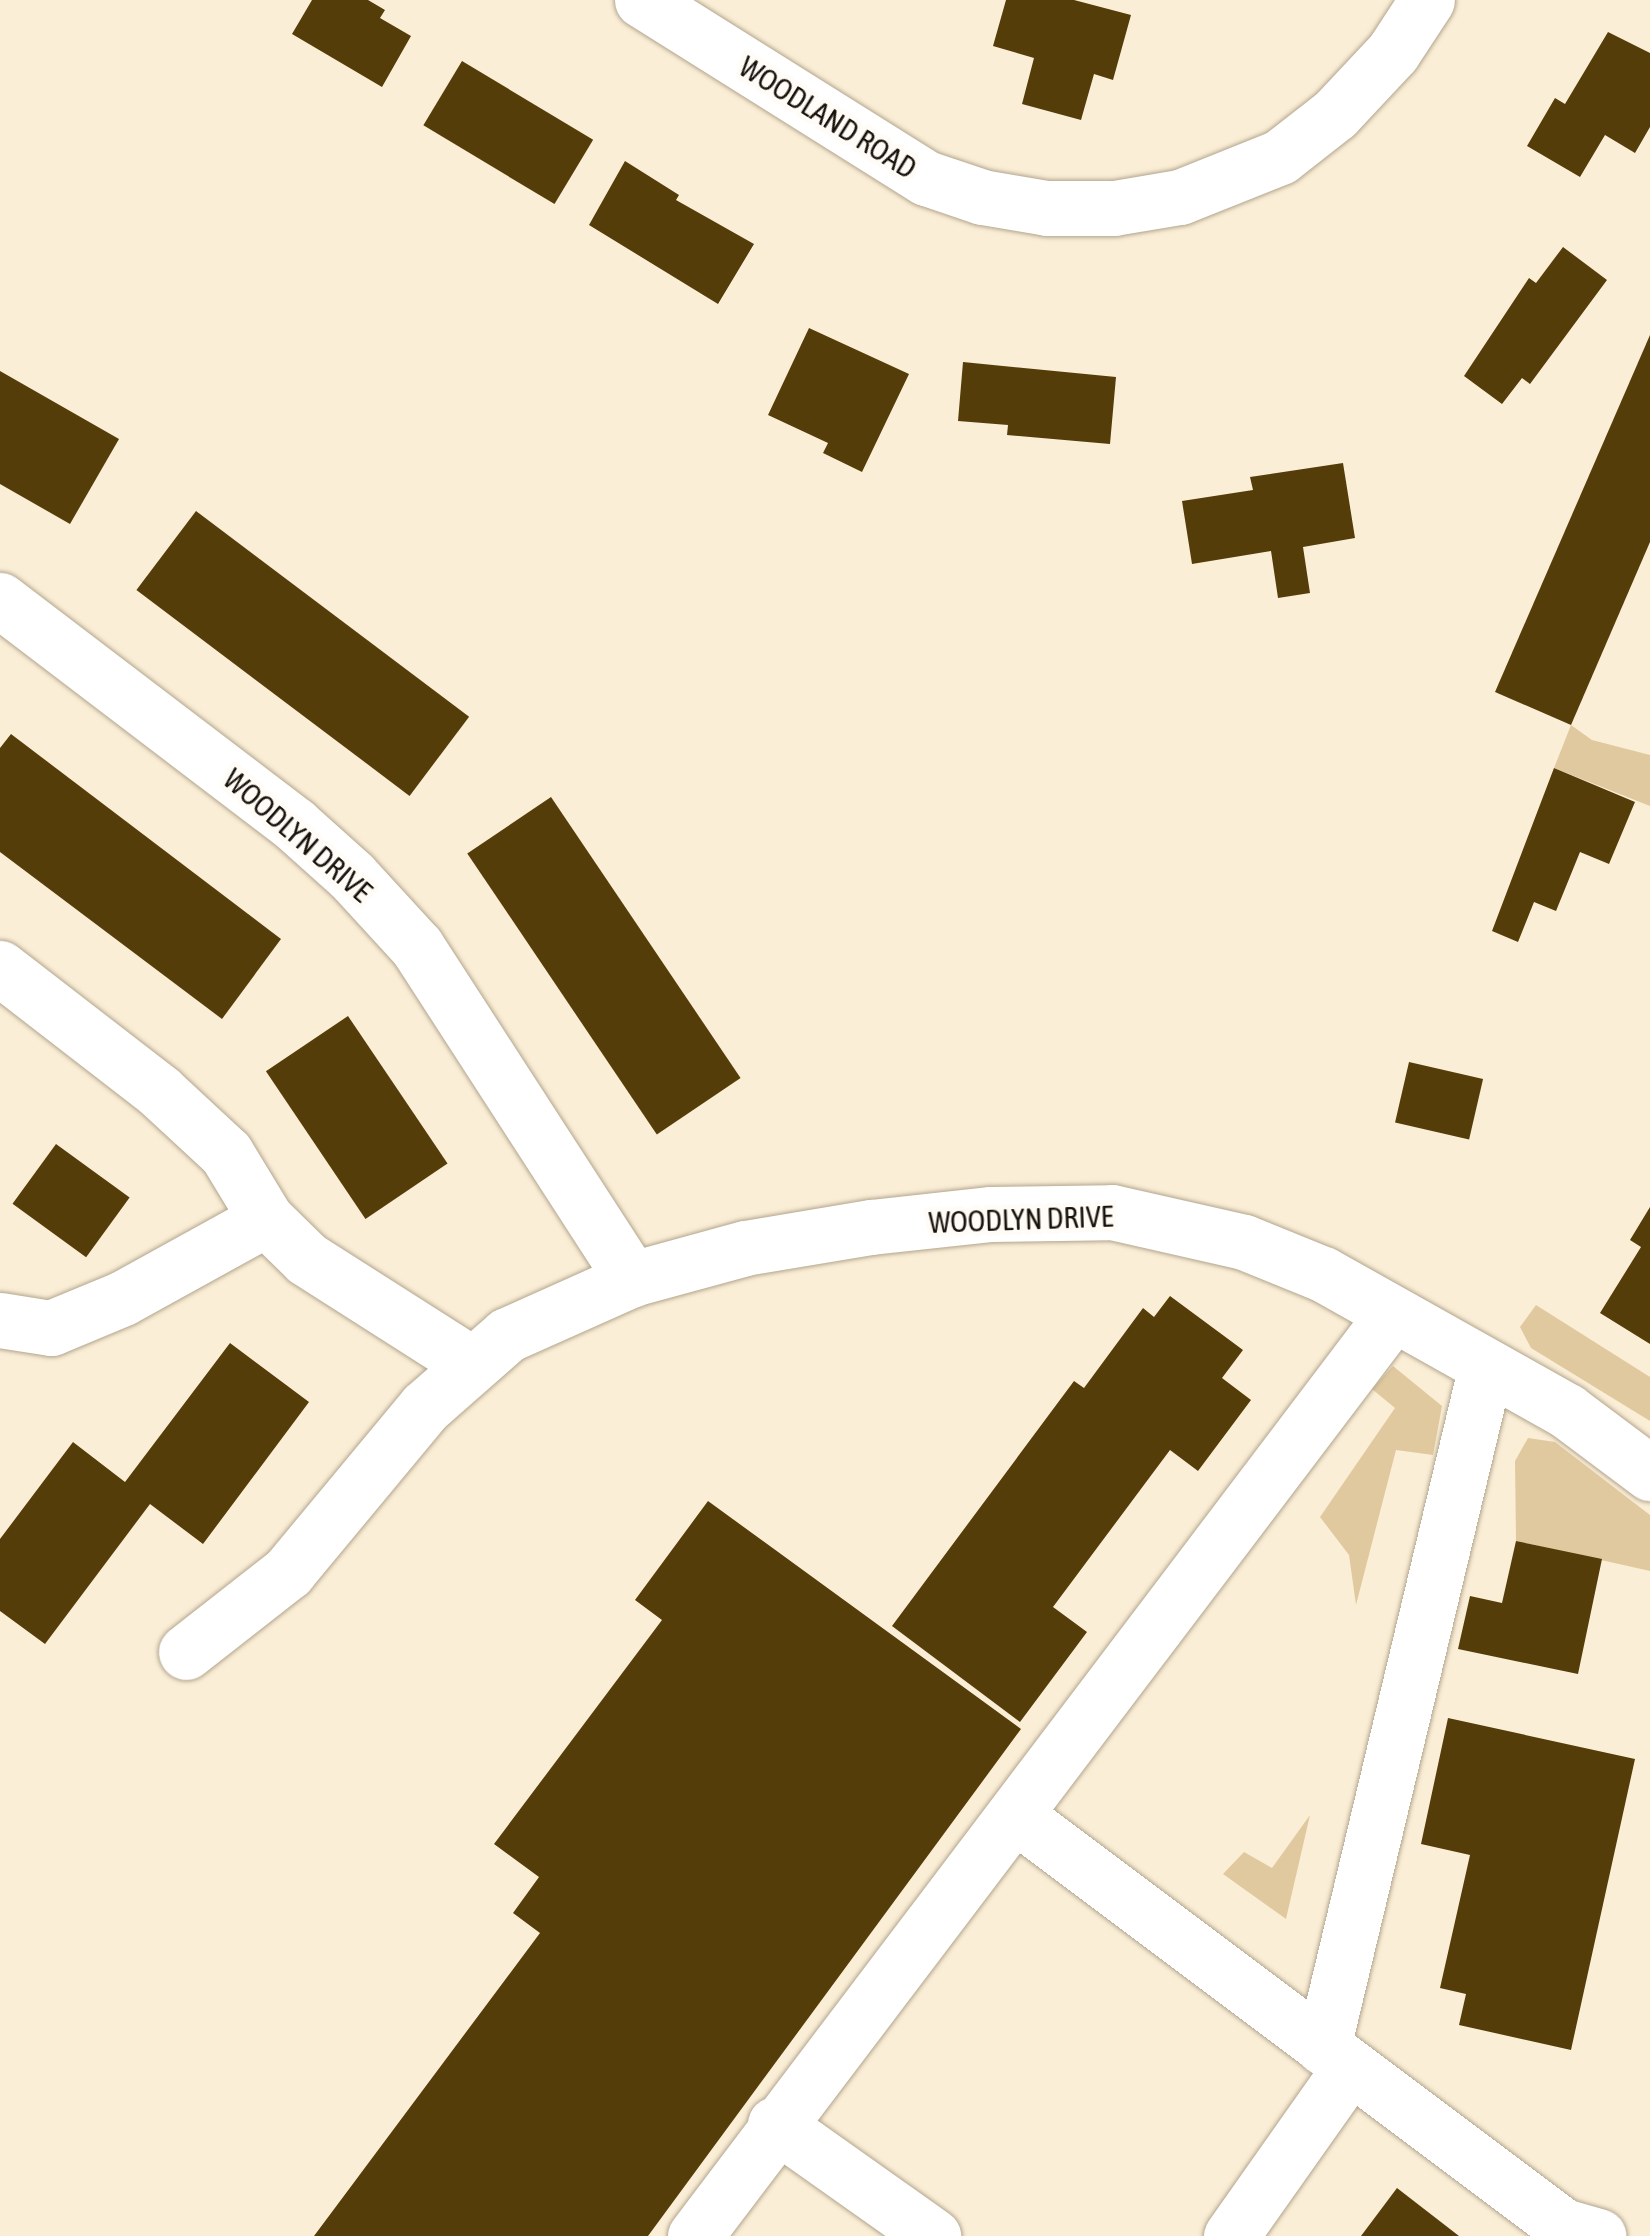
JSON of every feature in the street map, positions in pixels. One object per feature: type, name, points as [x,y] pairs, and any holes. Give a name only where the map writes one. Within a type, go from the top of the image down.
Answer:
[{"type":"street","name":"WOODLAND ROAD","points":[[642,0],[926,178],[982,197],[1081,208],[1180,197],[1280,157],[1335,114],[1393,52],[1428,0]]},
{"type":"street","name":"WOODLYN DRIVE","points":[[0,600],[294,824],[352,876],[417,947],[632,1280]]},
{"type":"street","points":[[0,968],[159,1091],[226,1154],[266,1218],[307,1259],[470,1363]]},
{"type":"street","name":"WOODLYN DRIVE","points":[[186,1652],[288,1572],[470,1363],[537,1318],[632,1280],[745,1248],[872,1227],[992,1214],[1112,1212],[1244,1242],[1323,1274],[1486,1366],[1566,1412],[1650,1472]]},
{"type":"street","points":[[0,1320],[24,1329],[51,1328],[124,1298],[266,1218]]},
{"type":"street","points":[[695,2236],[776,2124],[1394,1314]]},
{"type":"street","points":[[1231,2236],[1337,2057],[1486,1366]]},
{"type":"street","points":[[1014,1815],[1563,2226],[1600,2236]]},
{"type":"street","points":[[776,2124],[933,2236]]},
{"type":"shaded area","points":[[1571,725],[1592,740],[1650,755],[1650,806],[1554,768]]},
{"type":"shaded area","points":[[1536,1305],[1650,1377],[1650,1421],[1531,1348],[1520,1327]]},
{"type":"shaded area","points":[[1393,1366],[1442,1406],[1433,1455],[1396,1450],[1356,1605],[1349,1555],[1320,1517],[1395,1408],[1372,1389]]},
{"type":"shaded area","points":[[1528,1438],[1555,1442],[1650,1515],[1650,1571],[1516,1541],[1515,1461]]},
{"type":"shaded area","points":[[1310,1815],[1286,1919],[1223,1874],[1244,1852],[1272,1868]]},
{"type":"building","points":[[312,0],[368,0],[385,10],[380,18],[411,36],[382,87],[292,34]]},
{"type":"building","points":[[1006,0],[1074,0],[1131,15],[1113,80],[1094,74],[1081,120],[1022,104],[1034,58],[993,46]]},
{"type":"building","points":[[1608,32],[1650,53],[1650,127],[1635,153],[1605,135],[1580,177],[1527,146],[1555,98],[1565,104]]},
{"type":"building","points":[[462,61],[593,140],[555,204],[423,125]]},
{"type":"building","points":[[625,161],[679,195],[676,200],[754,244],[718,304],[589,225]]},
{"type":"building","points":[[1563,247],[1607,280],[1530,384],[1522,378],[1502,404],[1464,376],[1529,278],[1536,283]]},
{"type":"building","points":[[809,328],[909,374],[862,472],[823,453],[828,443],[768,415]]},
{"type":"building","points":[[1650,335],[1650,542],[1571,725],[1495,692]]},
{"type":"building","points":[[963,362],[1116,377],[1110,444],[1007,435],[1008,425],[958,421]]},
{"type":"building","points":[[0,371],[119,439],[70,524],[0,484]]},
{"type":"building","points":[[1343,463],[1355,538],[1303,547],[1310,593],[1278,598],[1271,551],[1192,564],[1182,501],[1253,490],[1250,477]]},
{"type":"building","points":[[196,511],[469,717],[410,796],[136,590]]},
{"type":"building","points":[[11,734],[281,939],[222,1019],[0,852],[0,748]]},
{"type":"building","points":[[1554,768],[1635,802],[1609,864],[1580,852],[1556,911],[1534,902],[1518,942],[1492,931]]},
{"type":"building","points":[[551,797],[741,1078],[657,1135],[467,853]]},
{"type":"building","points":[[348,1016],[448,1164],[365,1219],[266,1071]]},
{"type":"building","points":[[1409,1062],[1483,1079],[1469,1140],[1395,1122]]},
{"type":"building","points":[[56,1144],[130,1197],[86,1257],[13,1204]]},
{"type":"building","points":[[1650,1207],[1650,1344],[1600,1313],[1641,1247],[1630,1240]]},
{"type":"building","points":[[1170,1296],[1243,1350],[1222,1378],[1251,1400],[1198,1471],[1170,1450],[1053,1607],[1087,1632],[1020,1722],[892,1626],[1074,1381],[1084,1388],[1143,1308],[1154,1317]]},
{"type":"building","points":[[230,1343],[309,1402],[203,1544],[150,1504],[45,1644],[0,1611],[0,1539],[73,1442],[125,1482]]},
{"type":"building","points":[[708,1501],[1021,1729],[648,2236],[314,2236],[540,1933],[513,1913],[539,1877],[494,1844],[662,1620],[635,1600]]},
{"type":"building","points":[[1516,1541],[1602,1559],[1578,1674],[1458,1649],[1470,1596],[1502,1603]]},
{"type":"building","points":[[1448,1718],[1635,1759],[1571,2050],[1459,2025],[1466,1994],[1440,1988],[1470,1855],[1421,1844]]},
{"type":"building","points":[[1397,2188],[1459,2236],[1361,2236]]}]
